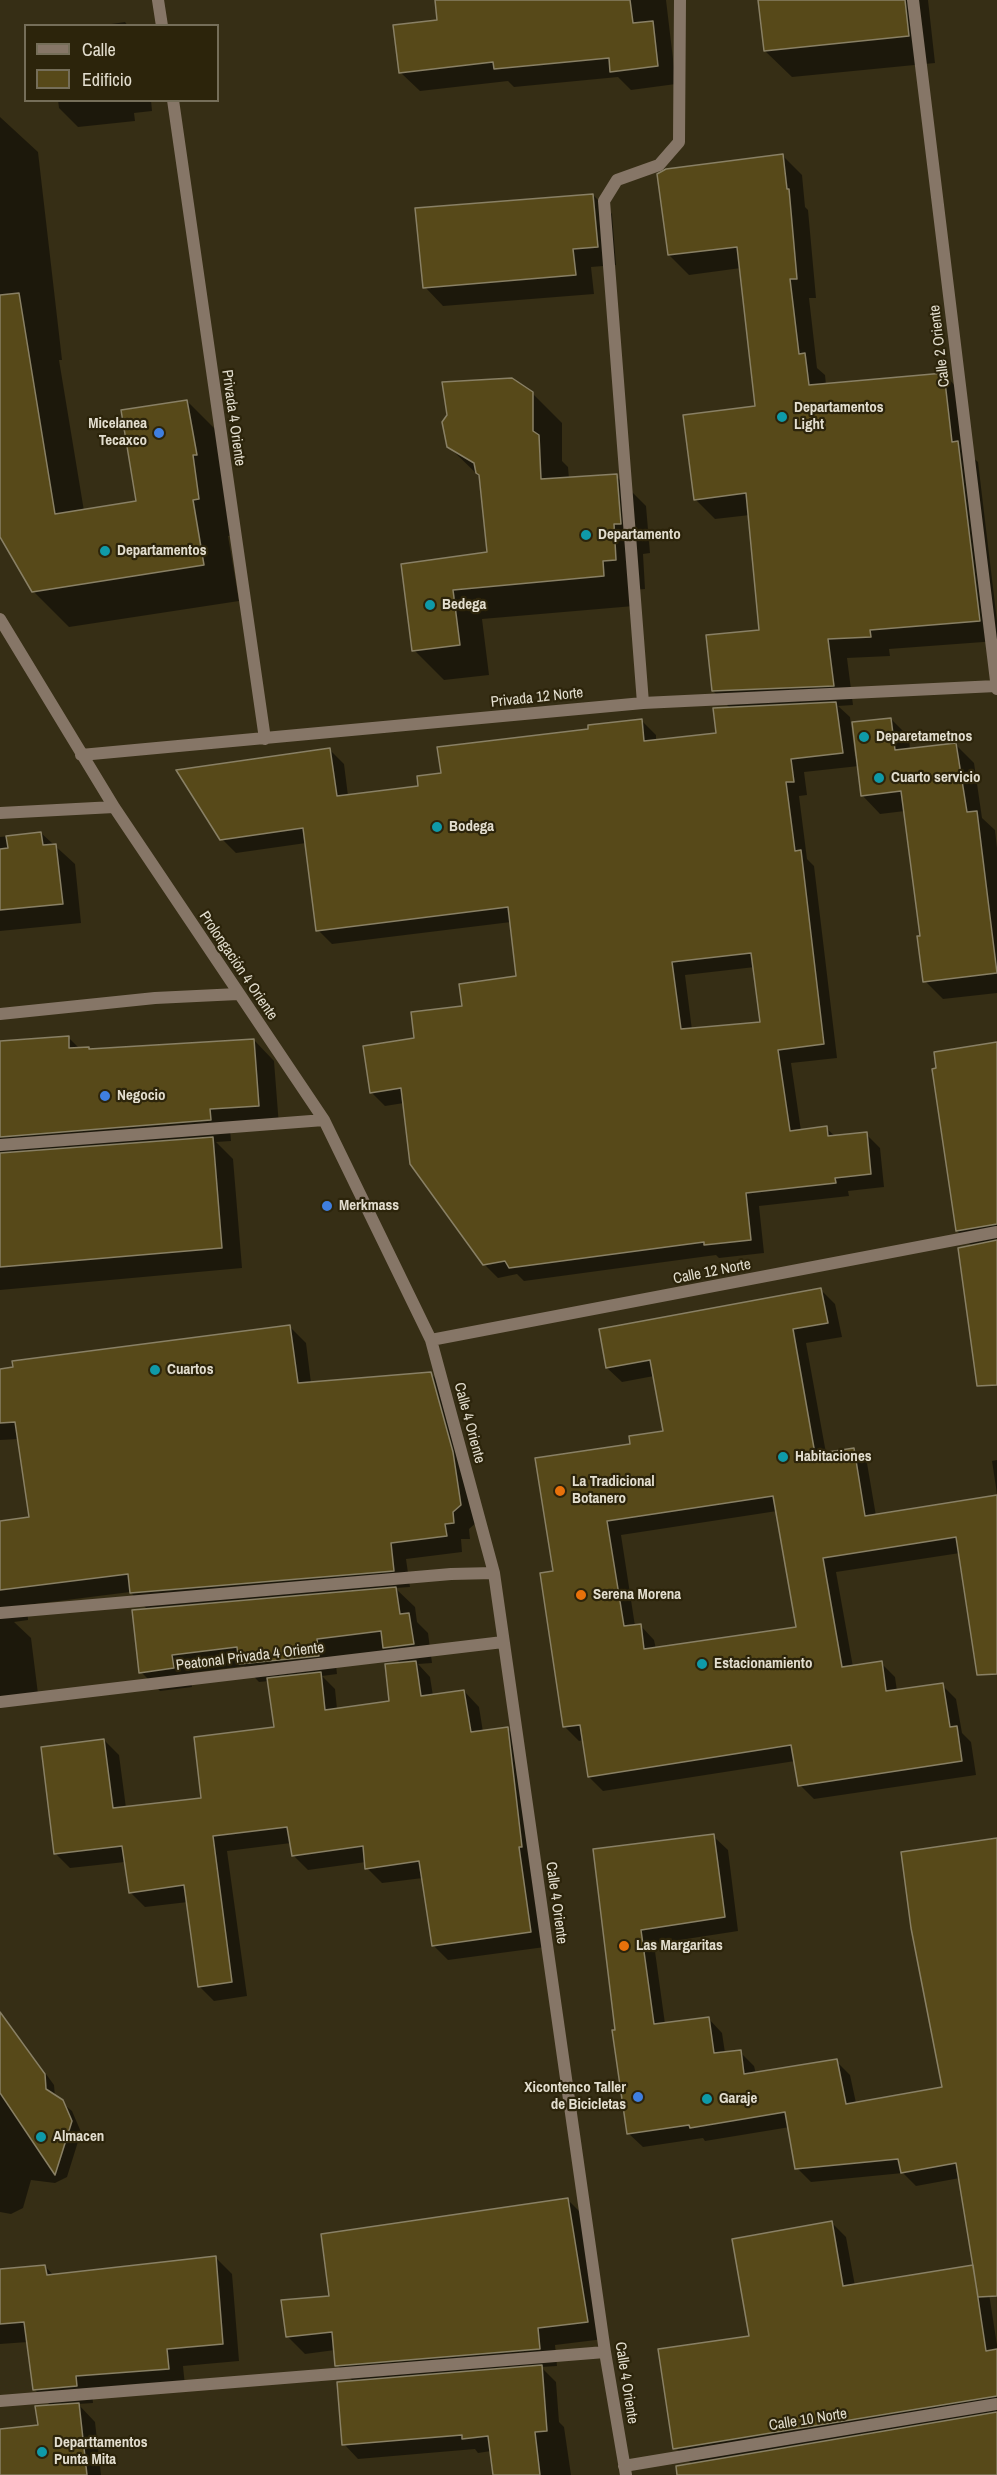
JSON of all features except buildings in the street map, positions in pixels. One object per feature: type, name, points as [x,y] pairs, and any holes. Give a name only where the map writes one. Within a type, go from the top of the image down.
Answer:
[{"type":"street","points":[[158,0],[162,24]]},
{"type":"street","points":[[643,703],[604,201],[617,180],[659,165],[679,142],[680,0]]},
{"type":"street","name":"Calle 2 Oriente","points":[[913,0],[997,687]]},
{"type":"street","name":"Privada 4 Oriente","points":[[172,102],[265,740]]},
{"type":"street","name":"Prolongación 4 Oriente","points":[[0,620],[114,807],[324,1120],[431,1340]]},
{"type":"street","name":"Privada 12 Norte","points":[[81,755],[265,740],[643,703],[997,687]]},
{"type":"street","points":[[0,813],[114,807]]},
{"type":"street","points":[[0,1014],[155,998],[238,994]]},
{"type":"street","points":[[0,1145],[324,1120]]},
{"type":"street","name":"Calle 12 Norte","points":[[431,1340],[997,1232]]},
{"type":"street","name":"Calle 4 Oriente","points":[[431,1340],[494,1573],[605,2352],[625,2471]]},
{"type":"street","points":[[0,1613],[440,1575],[494,1573]]},
{"type":"street","name":"Peatonal Privada 4 Oriente","points":[[0,1702],[503,1641]]},
{"type":"street","points":[[0,2401],[605,2352]]},
{"type":"street","name":"Calle 10 Norte","points":[[625,2471],[997,2404]]},
{"type":"place","name":"Departamentos Light","points":[[782,417]]},
{"type":"place","name":"Micelanea Tecaxco","points":[[159,433]]},
{"type":"place","name":"Departamento","points":[[586,535]]},
{"type":"place","name":"Departamentos","points":[[105,551]]},
{"type":"place","name":"Bedega","points":[[430,605]]},
{"type":"place","name":"Deparetametnos","points":[[864,737]]},
{"type":"place","name":"Cuarto servicio","points":[[879,778]]},
{"type":"place","name":"Bodega","points":[[437,827]]},
{"type":"place","name":"Negocio","points":[[105,1096]]},
{"type":"place","name":"Merkmass","points":[[327,1206]]},
{"type":"place","name":"Cuartos","points":[[155,1370]]},
{"type":"place","name":"Habitaciones","points":[[783,1457]]},
{"type":"place","name":"La Tradicional Botanero","points":[[560,1491]]},
{"type":"place","name":"Serena Morena","points":[[581,1595]]},
{"type":"place","name":"Estacionamiento","points":[[702,1664]]},
{"type":"place","name":"Las Margaritas","points":[[624,1946]]},
{"type":"place","name":"Xicontenco Taller de Bicicletas","points":[[638,2097]]},
{"type":"place","name":"Garaje","points":[[707,2099]]},
{"type":"place","name":"Almacen","points":[[41,2137]]},
{"type":"place","name":"Departtamentos Punta Mita","points":[[42,2452]]}]
